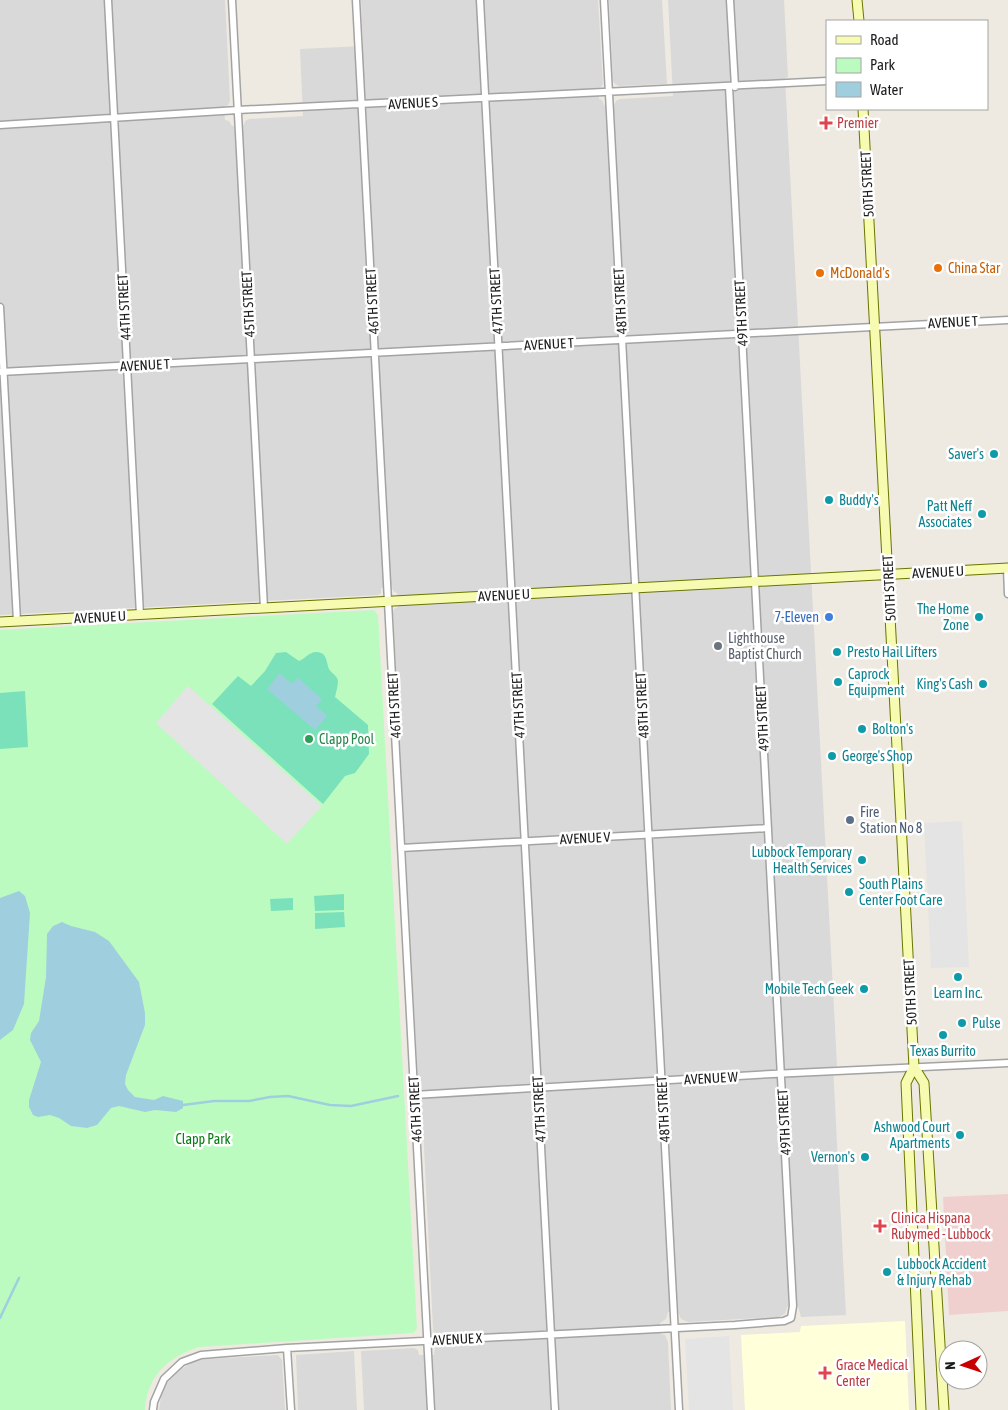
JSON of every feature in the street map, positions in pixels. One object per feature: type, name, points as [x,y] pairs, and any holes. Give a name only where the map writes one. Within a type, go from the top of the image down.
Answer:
[{"type":"main road","points":[[857,0],[858,20]]},
{"type":"main road","name":"50TH STREET","points":[[863,110],[914,1067],[924,1084],[944,1410]]},
{"type":"main road","name":"AVENUE U","points":[[0,622],[1007,568]]},
{"type":"main road","name":"50TH STREET","points":[[914,1067],[906,1083],[921,1410]]},
{"type":"street","name":"44TH STREET","points":[[108,0],[140,615]]},
{"type":"street","name":"45TH STREET","points":[[232,0],[264,608]]},
{"type":"street","name":"46TH STREET","points":[[356,0],[431,1410]]},
{"type":"street","name":"47TH STREET","points":[[480,0],[555,1410]]},
{"type":"street","name":"48TH STREET","points":[[604,0],[679,1410]]},
{"type":"street","name":"49TH STREET","points":[[730,0],[742,333],[793,1306],[791,1318]]},
{"type":"street","name":"AVENUE S","points":[[0,125],[238,110],[826,82]]},
{"type":"street","points":[[0,307],[2,372],[17,621]]},
{"type":"street","name":"AVENUE T","points":[[2,372],[1008,320]]},
{"type":"street","points":[[1007,568],[1008,594]]},
{"type":"street","name":"AVENUE V","points":[[401,848],[768,828]]},
{"type":"street","name":"AVENUE W","points":[[414,1095],[1008,1063]]},
{"type":"street","name":"AVENUE X","points":[[153,1410],[154,1402],[164,1379],[182,1362],[190,1358],[216,1353],[427,1340],[675,1328],[784,1321],[791,1318]]},
{"type":"street","points":[[287,1348],[291,1410]]},
{"type":"shaded area","points":[[0,0],[225,0],[230,101],[224,107],[225,120],[229,121],[232,126],[244,125],[245,121],[249,119],[303,116],[300,49],[363,46],[361,0],[598,0],[603,84],[598,88],[599,99],[602,100],[604,105],[614,105],[620,99],[673,96],[668,0],[784,0],[788,77],[785,78],[837,1066],[833,1067],[846,1315],[801,1317],[798,1306],[787,1307],[785,1314],[778,1317],[688,1322],[681,1319],[678,1312],[668,1312],[666,1319],[660,1323],[660,1334],[665,1335],[668,1342],[671,1410],[364,1410],[361,1351],[414,1348],[418,1350],[419,1355],[434,1355],[435,1348],[439,1346],[439,1335],[434,1334],[433,1329],[423,1127],[418,1083],[393,613],[394,609],[398,607],[397,593],[393,591],[392,587],[381,588],[381,593],[378,595],[0,615]]},
{"type":"shaded area","points":[[609,0],[662,0],[667,84],[619,86],[615,84],[613,81]]},
{"type":"shaded area","points":[[188,686],[322,806],[287,844],[156,723]]},
{"type":"shaded area","points":[[962,821],[969,967],[931,968],[924,823]]},
{"type":"shaded area","points":[[1008,1194],[1008,1311],[949,1315],[943,1197]]},
{"type":"shaded area","name":"Grace Medical Center","points":[[905,1321],[909,1410],[745,1410],[741,1335],[800,1332],[801,1326]]},
{"type":"shaded area","points":[[729,1336],[733,1410],[689,1410],[685,1339]]},
{"type":"shaded area","points":[[354,1351],[357,1410],[298,1410],[296,1355]]},
{"type":"shaded area","points":[[278,1355],[282,1360],[285,1410],[159,1410],[161,1396],[166,1384],[178,1371],[191,1363],[204,1359]]},
{"type":"green space","name":"Clapp Park","points":[[374,610],[378,615],[417,1329],[413,1333],[199,1347],[178,1356],[161,1370],[150,1387],[145,1410],[0,1410],[0,630]]},
{"type":"green space","name":"Clapp Pool","points":[[286,652],[299,661],[309,654],[320,652],[326,658],[329,669],[338,681],[335,697],[368,725],[369,754],[355,773],[345,776],[323,804],[212,704],[238,676],[251,686],[265,671],[276,653]]},
{"type":"green space","points":[[25,691],[28,747],[0,749],[0,693]]},
{"type":"green space","points":[[344,894],[344,910],[315,911],[314,896]]},
{"type":"green space","points":[[293,898],[293,910],[271,911],[270,899]]},
{"type":"green space","points":[[344,912],[345,927],[315,929],[315,913]]},
{"type":"water","points":[[280,673],[292,684],[298,678],[322,699],[316,706],[327,716],[315,730],[267,689]]},
{"type":"water","points":[[19,891],[25,896],[30,913],[24,1004],[13,1030],[0,1040],[0,898]]},
{"type":"water","points":[[62,922],[95,932],[109,941],[139,982],[145,1013],[145,1025],[126,1075],[125,1084],[128,1090],[135,1097],[154,1100],[163,1096],[183,1101],[183,1108],[176,1112],[155,1110],[145,1112],[119,1106],[111,1108],[97,1125],[87,1128],[71,1126],[59,1118],[50,1115],[38,1117],[33,1115],[29,1107],[29,1100],[41,1062],[30,1040],[31,1033],[39,1021],[46,977],[47,934],[53,926]]},
{"type":"waterway","points":[[183,1105],[214,1101],[249,1101],[288,1096],[330,1105],[351,1106],[398,1096]]},
{"type":"waterway","points":[[0,1318],[19,1278]]},
{"type":"place","name":"Premier","points":[[826,123]]},
{"type":"place","name":"China Star","points":[[938,268]]},
{"type":"place","name":"McDonald's","points":[[820,273]]},
{"type":"place","name":"Saver's","points":[[994,454]]},
{"type":"place","name":"Buddy's","points":[[829,500]]},
{"type":"place","name":"Patt Neff Associates","points":[[982,514]]},
{"type":"place","name":"7-Eleven","points":[[829,617]]},
{"type":"place","name":"The Home Zone","points":[[979,617]]},
{"type":"place","name":"Lighthouse Baptist Church","points":[[718,646]]},
{"type":"place","name":"Presto Hail Lifters","points":[[837,652]]},
{"type":"place","name":"Caprock Equipment","points":[[838,682]]},
{"type":"place","name":"King's Cash","points":[[983,684]]},
{"type":"place","name":"Bolton's","points":[[862,729]]},
{"type":"place","name":"Clapp Pool","points":[[309,739]]},
{"type":"place","name":"George's Shop","points":[[832,756]]},
{"type":"place","name":"Fire Station No 8","points":[[850,820]]},
{"type":"place","name":"Lubbock Temporary Health Services","points":[[862,860]]},
{"type":"place","name":"South Plains Center Foot Care","points":[[849,892]]},
{"type":"place","name":"Learn Inc.","points":[[958,977]]},
{"type":"place","name":"Mobile Tech Geek","points":[[864,989]]},
{"type":"place","name":"Pulse","points":[[962,1023]]},
{"type":"place","name":"Texas Burrito","points":[[943,1035]]},
{"type":"place","name":"Ashwood Court Apartments","points":[[960,1135]]},
{"type":"place","name":"Vernon's","points":[[865,1157]]},
{"type":"place","name":"Clinica Hispana Rubymed - Lubbock","points":[[880,1226]]},
{"type":"place","name":"Lubbock Accident & Injury Rehab","points":[[887,1272]]},
{"type":"place","name":"Grace Medical Center","points":[[825,1373]]}]
